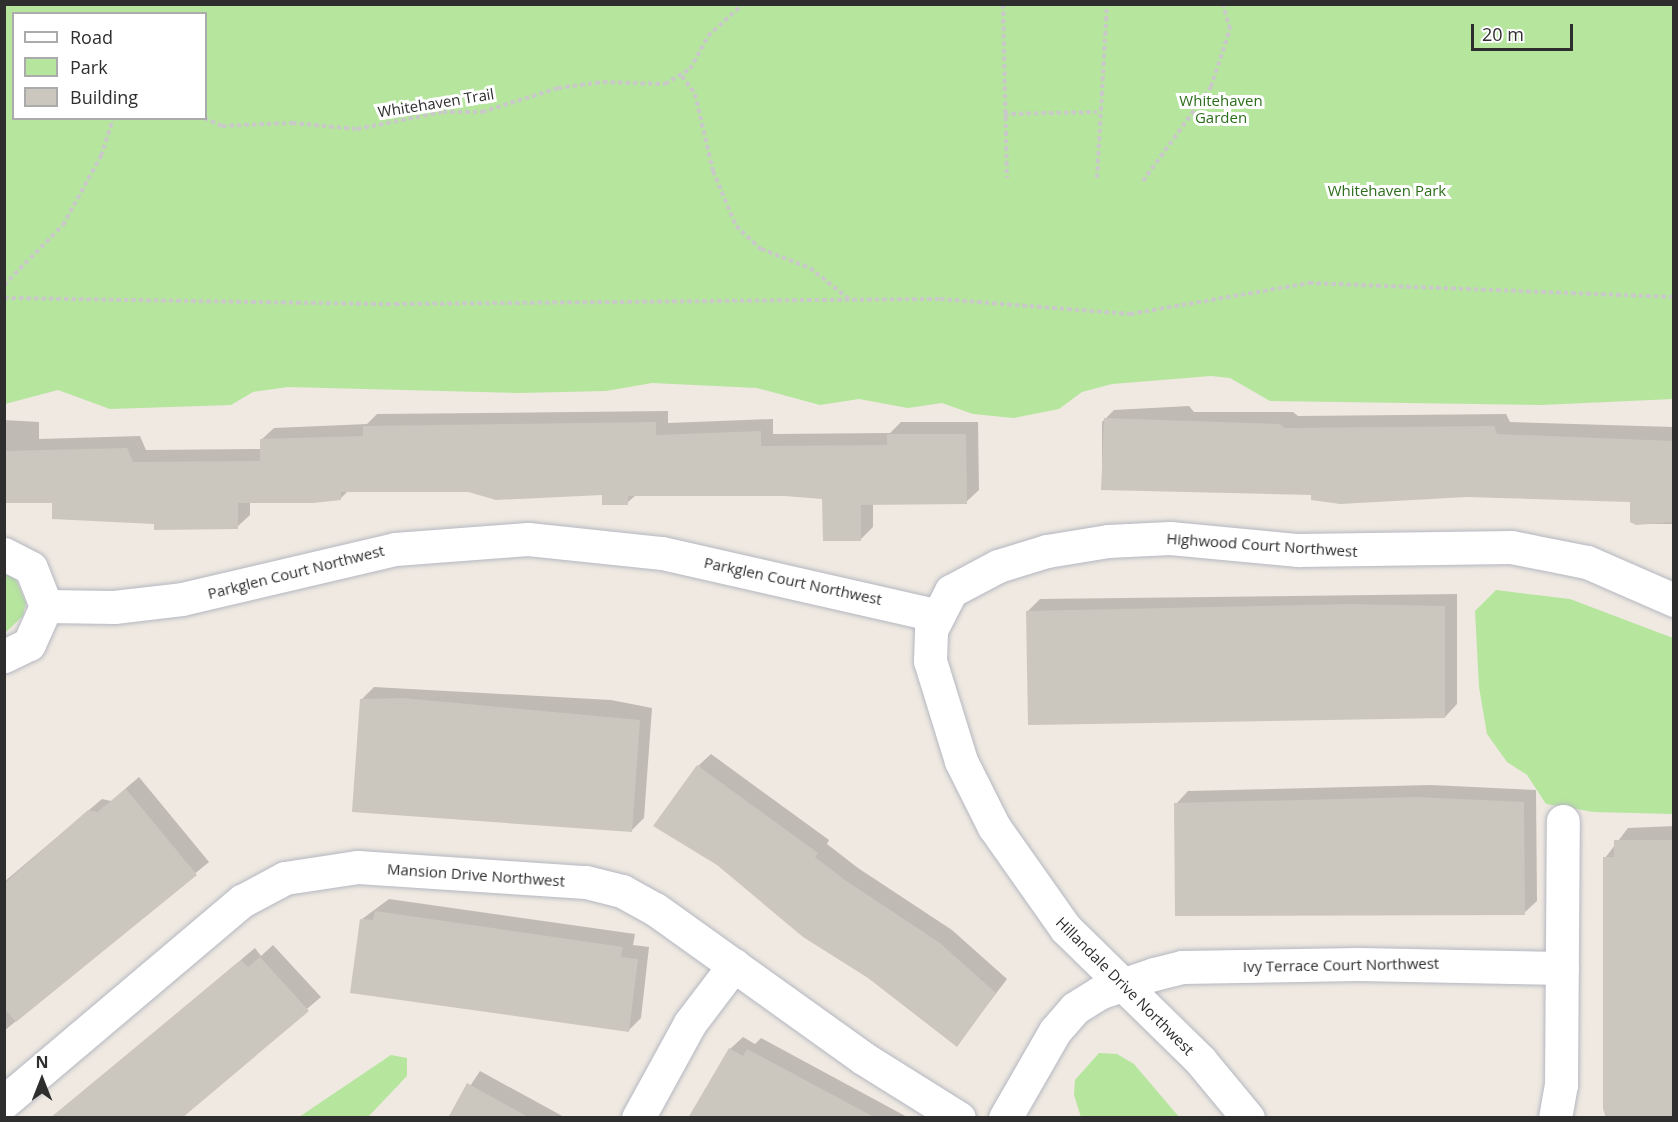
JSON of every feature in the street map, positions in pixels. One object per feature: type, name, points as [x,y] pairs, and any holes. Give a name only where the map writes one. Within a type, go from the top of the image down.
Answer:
[{"type":"street","name":"Highwood Court Northwest","points":[[935,615],[951,591],[998,566],[1077,545],[1139,538],[1298,550],[1511,548],[1587,562],[1674,600]]},
{"type":"street","name":"Parkglen Court Northwest","points":[[46,606],[174,600],[395,549],[528,539],[662,553],[935,615]]},
{"type":"street","points":[[4,554],[31,568],[46,606],[29,644],[4,656]]},
{"type":"street","name":"Hillandale Drive Northwest","points":[[935,615],[930,661],[948,727],[977,795],[1043,902],[1200,1060],[1248,1118]]},
{"type":"street","points":[[1555,1118],[1562,968],[1563,821]]},
{"type":"street","name":"Mansion Drive Northwest","points":[[4,1102],[242,901],[309,871],[358,867],[604,886],[639,899],[863,1059],[959,1118]]},
{"type":"street","points":[[638,1118],[690,1023],[734,965]]},
{"type":"street","name":"Ivy Terrace Court Northwest","points":[[1122,984],[1182,967],[1562,968]]},
{"type":"street","points":[[1005,1118],[1064,1019],[1086,1000],[1122,984]]},
{"type":"path","points":[[743,4],[708,36],[682,76],[695,94],[713,171],[736,226],[761,249],[810,268],[849,298]]},
{"type":"path","points":[[1003,4],[1007,178]]},
{"type":"path","points":[[1097,178],[1097,112],[1107,4]]},
{"type":"path","points":[[1143,181],[1211,87],[1230,28],[1223,4]]},
{"type":"path","name":"Whitehaven Trail","points":[[207,119],[222,126],[292,123],[357,129],[443,112],[482,111],[558,88],[603,82],[665,84],[682,76]]},
{"type":"path","points":[[1004,114],[1097,112]]},
{"type":"path","points":[[4,285],[63,225],[101,156],[112,120]]},
{"type":"path","points":[[4,298],[395,304],[939,298],[1130,314],[1309,283],[1674,297]]},
{"type":"green space","name":"Whitehaven Park","points":[[5,4],[1673,5],[1673,399],[1541,405],[1270,401],[1230,378],[1211,376],[1112,384],[1082,392],[1059,409],[1014,418],[973,414],[942,403],[908,408],[859,399],[820,405],[757,388],[652,383],[606,391],[519,393],[288,387],[253,392],[231,405],[110,409],[58,390],[5,404]]},
{"type":"green space","points":[[5,572],[16,580],[26,603],[23,616],[5,633]]},
{"type":"green space","points":[[1496,590],[1570,599],[1673,638],[1673,814],[1594,812],[1546,804],[1527,775],[1507,762],[1487,734],[1479,687],[1475,611]]},
{"type":"green space","points":[[1099,1053],[1117,1054],[1134,1064],[1179,1117],[1081,1117],[1074,1095],[1075,1080]]},
{"type":"green space","points":[[391,1055],[407,1058],[407,1076],[368,1117],[299,1117]]},
{"type":"building","points":[[1104,418],[1280,424],[1285,428],[1494,426],[1497,434],[1674,441],[1674,522],[1636,525],[1630,522],[1630,502],[1467,497],[1340,504],[1311,500],[1311,495],[1101,490]]},
{"type":"building","points":[[656,422],[656,435],[761,431],[761,446],[887,445],[887,434],[966,434],[967,504],[861,505],[861,541],[823,541],[822,499],[784,496],[628,496],[628,505],[602,505],[602,495],[496,500],[468,492],[341,492],[341,500],[313,503],[238,503],[238,529],[154,530],[154,524],[52,519],[52,503],[4,503],[4,451],[127,448],[133,462],[260,461],[260,439],[363,436],[363,426]]},
{"type":"building","points":[[1349,604],[1445,606],[1445,718],[1028,725],[1026,611]]},
{"type":"building","points":[[403,698],[640,720],[632,832],[352,812],[360,699]]},
{"type":"building","points":[[697,765],[818,853],[815,857],[845,880],[940,943],[996,993],[957,1047],[868,978],[803,937],[717,865],[653,826]]},
{"type":"building","points":[[126,789],[197,875],[16,1022],[4,1008],[4,884],[88,810],[97,812]]},
{"type":"building","points":[[1417,797],[1524,802],[1525,915],[1175,916],[1174,803]]},
{"type":"building","points":[[1614,840],[1674,840],[1674,1118],[1606,1118],[1603,1109],[1603,857],[1614,857]]},
{"type":"building","points":[[375,911],[623,947],[621,957],[638,959],[629,1032],[350,993],[360,919],[373,920]]},
{"type":"building","points":[[260,957],[309,1011],[182,1118],[50,1118],[241,960],[248,967]]},
{"type":"building","points":[[729,1048],[743,1056],[747,1049],[876,1118],[688,1118]]},
{"type":"building","points":[[467,1083],[530,1118],[448,1118]]},
{"type":"park label","name":"Whitehaven Garden","points":[[1221,108]]}]
